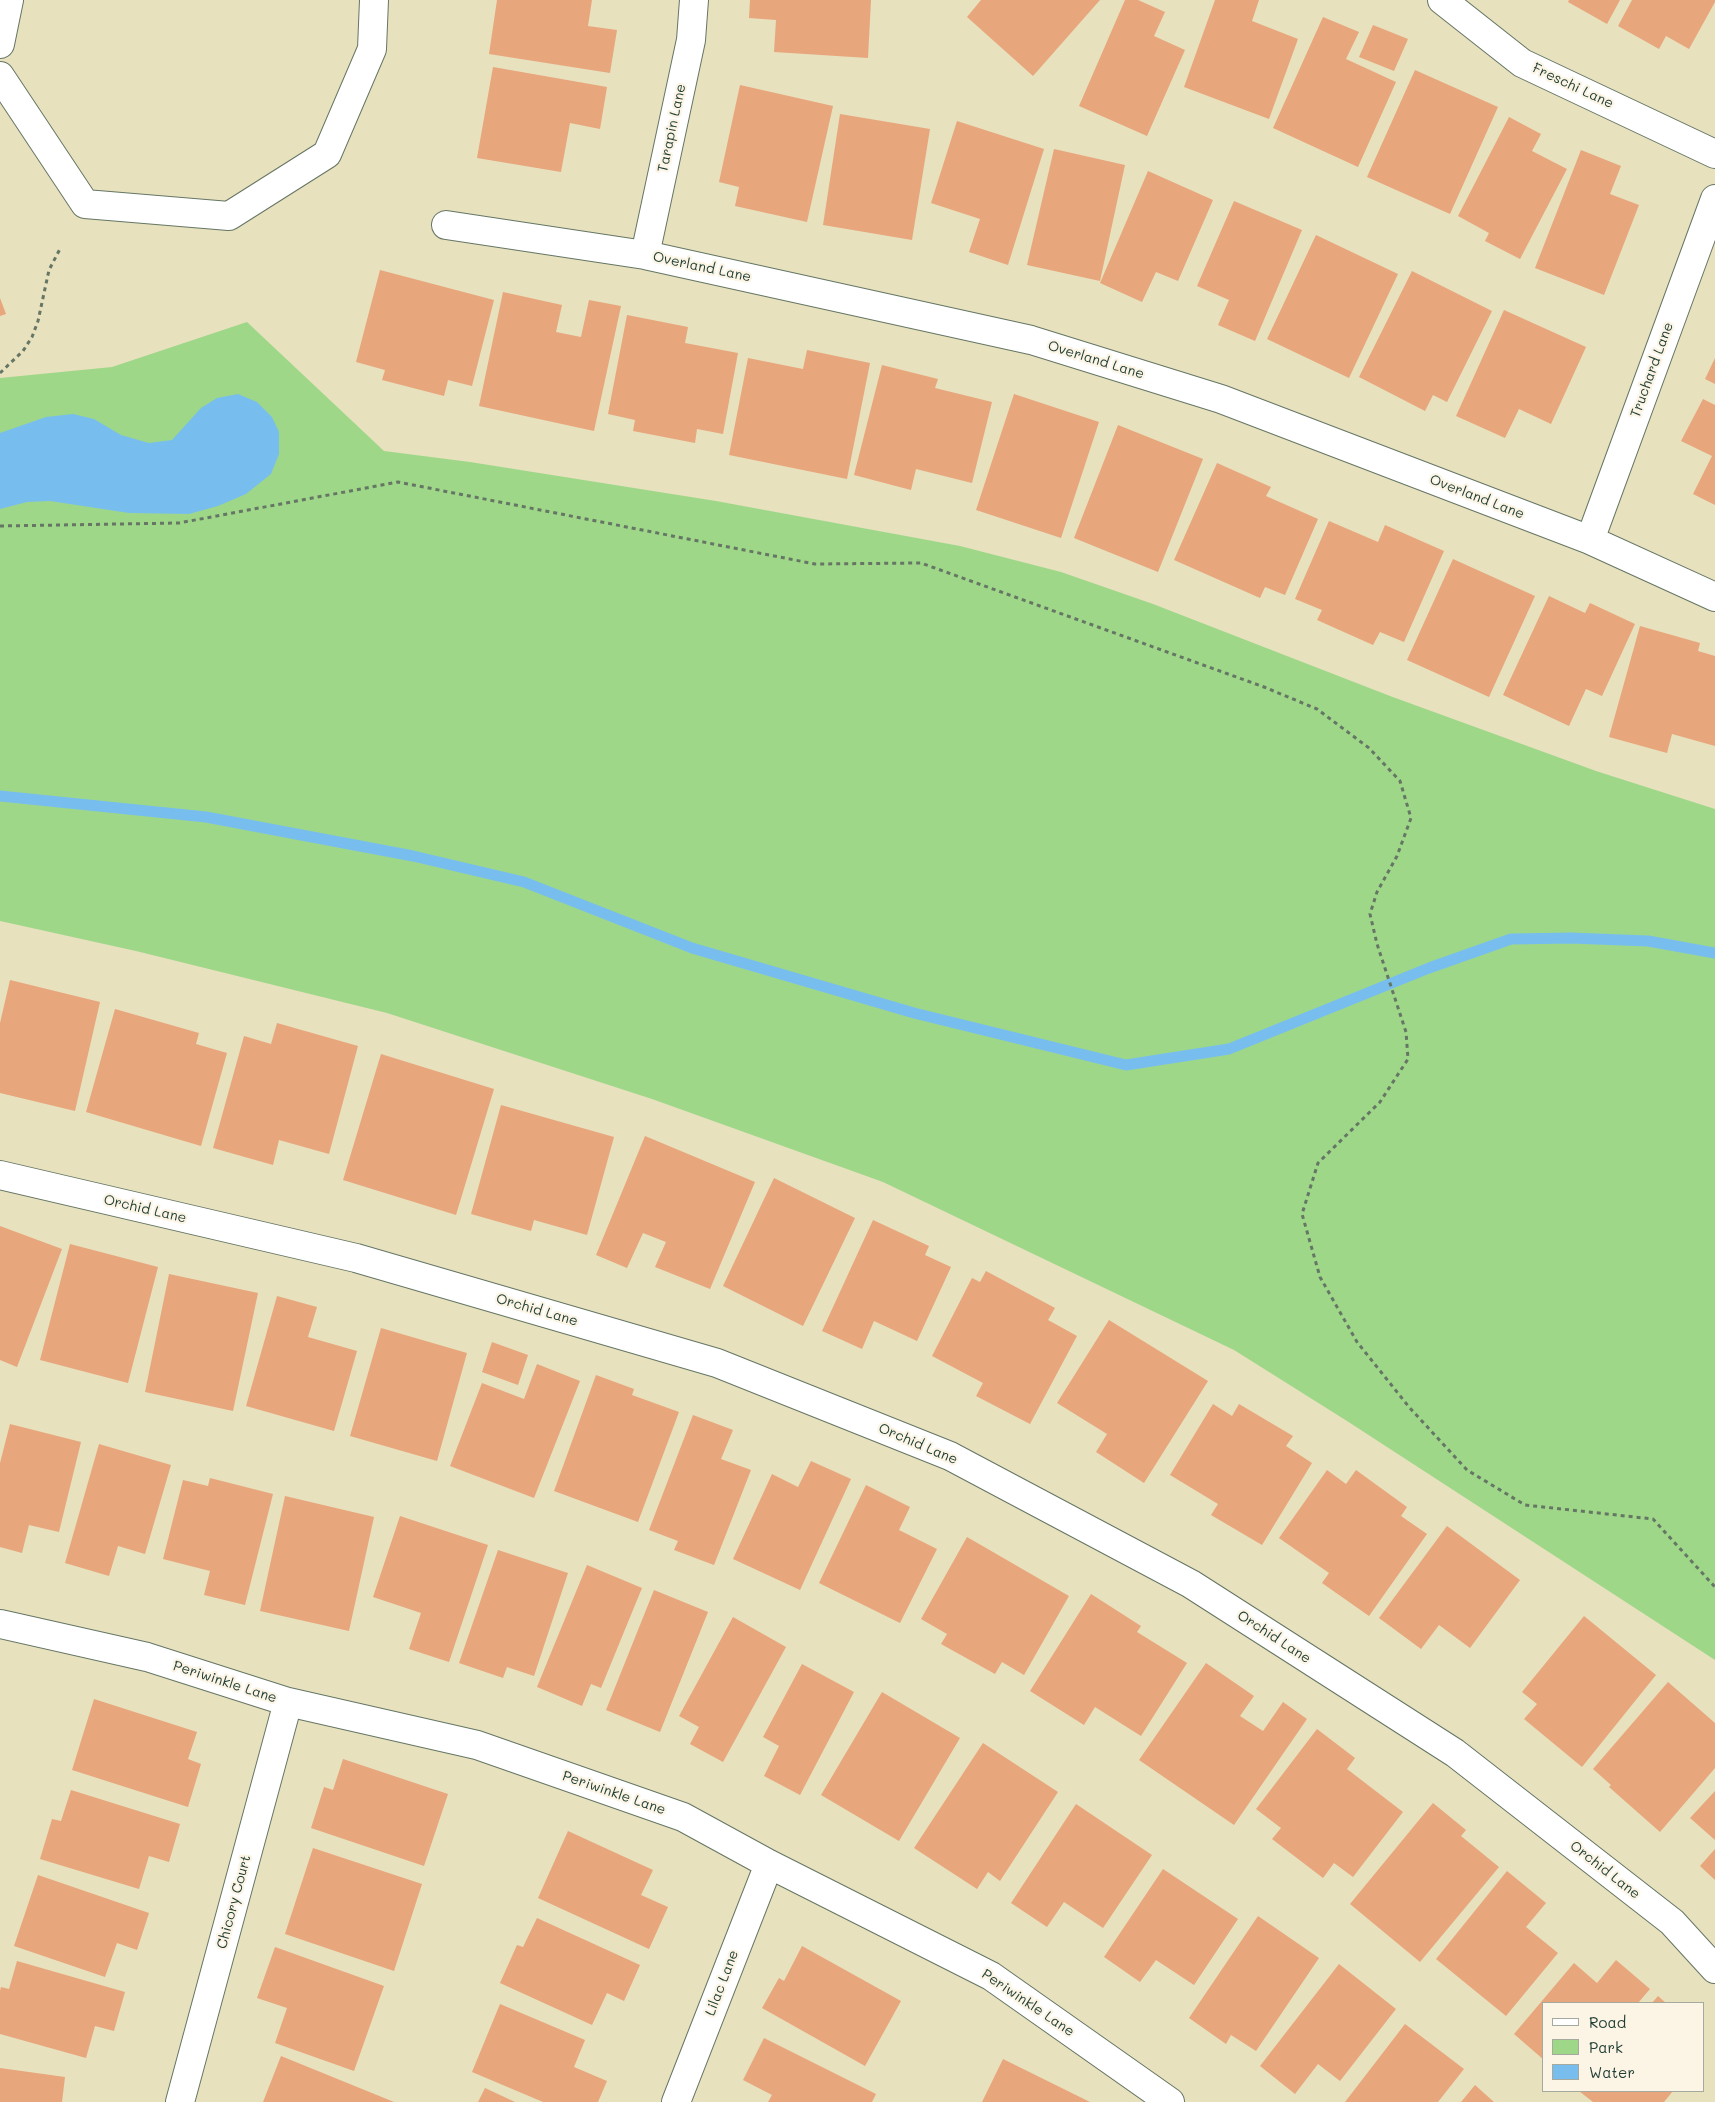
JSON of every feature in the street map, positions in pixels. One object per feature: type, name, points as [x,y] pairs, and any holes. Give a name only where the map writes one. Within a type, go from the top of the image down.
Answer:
[{"type":"street","points":[[0,44],[9,0]]},
{"type":"street","points":[[0,76],[85,204],[229,216],[327,154],[372,48],[374,0]]},
{"type":"street","name":"Tarapin Lane","points":[[645,255],[691,40],[694,0]]},
{"type":"street","name":"Freschi Lane","points":[[1442,0],[1522,63],[1715,154]]},
{"type":"street","name":"Truchard Lane","points":[[1590,540],[1715,199]]},
{"type":"street","name":"Overland Lane","points":[[446,225],[645,255],[1031,340],[1221,399],[1590,540],[1715,598]]},
{"type":"street","name":"Orchid Lane","points":[[0,1175],[356,1258],[698,1358],[950,1456],[1191,1584],[1455,1753],[1672,1922],[1715,1969]]},
{"type":"street","name":"Periwinkle Lane","points":[[0,1624],[147,1657],[288,1702],[477,1745],[683,1818],[768,1864],[991,1976],[1170,2102]]},
{"type":"street","name":"Chicory Court","points":[[180,2102],[288,1702]]},
{"type":"street","name":"Lilac Lane","points":[[676,2102],[768,1864]]},
{"type":"path","points":[[0,373],[23,351],[32,337],[38,321],[49,270],[61,247]]},
{"type":"path","points":[[0,526],[179,523],[398,482],[815,564],[922,563],[1264,686],[1317,709],[1369,748],[1400,781],[1411,818],[1397,856],[1377,892],[1370,914],[1377,944],[1406,1032],[1408,1059],[1380,1102],[1318,1163],[1302,1214],[1320,1277],[1357,1342],[1409,1407],[1466,1470],[1525,1505],[1653,1520],[1715,1587]]},
{"type":"green space","points":[[247,322],[384,451],[470,462],[716,501],[960,546],[1061,572],[1153,604],[1390,696],[1596,771],[1715,809],[1715,1660],[1347,1421],[1234,1350],[883,1182],[652,1099],[387,1013],[136,951],[0,921],[0,378],[112,367]]},
{"type":"water","points":[[238,394],[257,402],[272,417],[279,432],[279,454],[271,474],[246,494],[218,506],[189,514],[129,513],[50,501],[27,502],[0,509],[0,433],[46,417],[73,414],[94,419],[121,435],[149,443],[172,440],[201,408],[217,398]]},
{"type":"building","points":[[497,0],[592,0],[588,26],[617,30],[610,73],[489,54]]},
{"type":"building","points":[[750,0],[871,0],[868,58],[774,52],[776,20],[749,18]]},
{"type":"building","points":[[981,0],[1100,0],[1033,76],[967,17]]},
{"type":"building","points":[[1125,0],[1138,0],[1165,12],[1154,36],[1185,50],[1147,136],[1079,106]]},
{"type":"building","points":[[1215,0],[1259,0],[1252,21],[1298,39],[1269,119],[1184,87]]},
{"type":"building","points":[[1569,0],[1620,0],[1607,24],[1568,2]]},
{"type":"building","points":[[1632,0],[1715,0],[1715,2],[1689,49],[1666,36],[1659,49],[1618,26]]},
{"type":"building","points":[[1323,17],[1359,32],[1346,59],[1396,82],[1358,167],[1273,128]]},
{"type":"building","points":[[1373,25],[1408,39],[1394,71],[1359,57]]},
{"type":"building","points":[[493,67],[607,87],[600,129],[570,123],[561,172],[477,158]]},
{"type":"building","points":[[1415,70],[1498,107],[1450,214],[1367,177]]},
{"type":"building","points":[[740,85],[833,106],[807,222],[735,206],[739,187],[719,182]]},
{"type":"building","points":[[840,114],[930,129],[912,240],[823,225]]},
{"type":"building","points":[[1509,117],[1541,134],[1532,151],[1567,169],[1520,259],[1485,241],[1489,233],[1458,216]]},
{"type":"building","points":[[957,121],[1044,149],[1008,265],[969,252],[980,219],[931,203]]},
{"type":"building","points":[[1054,149],[1125,165],[1100,281],[1027,265]]},
{"type":"building","points":[[1581,150],[1621,166],[1610,194],[1639,205],[1604,295],[1535,268]]},
{"type":"building","points":[[1148,171],[1213,200],[1178,281],[1156,272],[1142,302],[1100,283]]},
{"type":"building","points":[[1234,201],[1302,230],[1255,341],[1218,325],[1229,300],[1197,286]]},
{"type":"building","points":[[1316,235],[1398,274],[1349,378],[1267,339]]},
{"type":"building","points":[[380,270],[494,300],[472,386],[448,380],[444,396],[382,380],[385,370],[356,362]]},
{"type":"building","points":[[1412,271],[1492,311],[1447,402],[1433,395],[1425,411],[1359,377]]},
{"type":"building","points":[[503,292],[562,305],[556,332],[581,337],[589,300],[621,306],[594,431],[479,406]]},
{"type":"building","points":[[0,298],[6,314],[0,316]]},
{"type":"building","points":[[1504,310],[1586,347],[1551,424],[1519,409],[1505,438],[1456,416]]},
{"type":"building","points":[[627,315],[688,327],[685,343],[738,353],[723,434],[697,429],[695,443],[633,431],[635,420],[608,414]]},
{"type":"building","points":[[807,350],[870,363],[847,479],[729,455],[748,358],[803,369]]},
{"type":"building","points":[[1715,358],[1715,384],[1705,379]]},
{"type":"building","points":[[882,365],[938,379],[935,388],[992,402],[972,483],[916,469],[911,490],[854,475]]},
{"type":"building","points":[[1014,394],[1099,422],[1061,538],[976,510]]},
{"type":"building","points":[[1703,399],[1715,405],[1715,505],[1693,494],[1712,456],[1681,441]]},
{"type":"building","points":[[1118,425],[1203,459],[1158,572],[1074,538]]},
{"type":"building","points":[[1217,463],[1271,487],[1266,496],[1318,519],[1285,595],[1265,587],[1260,598],[1174,560]]},
{"type":"building","points":[[1329,521],[1378,542],[1385,525],[1444,551],[1404,642],[1380,632],[1373,645],[1317,620],[1322,610],[1295,599]]},
{"type":"building","points":[[1453,559],[1535,596],[1489,697],[1407,660]]},
{"type":"building","points":[[1549,596],[1585,613],[1590,603],[1635,624],[1602,696],[1586,689],[1569,726],[1503,695]]},
{"type":"building","points":[[1640,626],[1700,643],[1698,651],[1715,656],[1715,746],[1672,734],[1667,753],[1609,737]]},
{"type":"building","points":[[10,980],[100,1002],[75,1111],[0,1093],[0,1023]]},
{"type":"building","points":[[115,1009],[199,1033],[196,1044],[227,1053],[201,1146],[86,1112]]},
{"type":"building","points":[[277,1023],[358,1046],[329,1154],[279,1140],[273,1165],[213,1148],[244,1036],[271,1044]]},
{"type":"building","points":[[381,1054],[494,1089],[456,1215],[343,1180]]},
{"type":"building","points":[[501,1105],[614,1137],[587,1235],[534,1220],[531,1231],[471,1214]]},
{"type":"building","points":[[645,1136],[755,1182],[710,1289],[655,1267],[666,1242],[643,1233],[627,1268],[596,1255]]},
{"type":"building","points":[[774,1178],[855,1218],[803,1326],[723,1286]]},
{"type":"building","points":[[873,1220],[929,1246],[925,1255],[951,1267],[917,1341],[874,1321],[862,1349],[822,1331]]},
{"type":"building","points":[[0,1226],[62,1249],[17,1367],[0,1360]]},
{"type":"building","points":[[70,1244],[158,1267],[128,1383],[40,1360]]},
{"type":"building","points":[[986,1271],[1055,1308],[1048,1320],[1077,1336],[1030,1424],[976,1396],[983,1383],[932,1356],[972,1278],[980,1282]]},
{"type":"building","points":[[169,1274],[258,1293],[233,1411],[145,1392]]},
{"type":"building","points":[[277,1296],[317,1307],[308,1337],[357,1351],[334,1431],[246,1406]]},
{"type":"building","points":[[1109,1320],[1208,1381],[1144,1483],[1096,1452],[1107,1434],[1057,1403]]},
{"type":"building","points":[[381,1328],[467,1353],[437,1461],[350,1436]]},
{"type":"building","points":[[492,1342],[528,1355],[518,1385],[482,1372]]},
{"type":"building","points":[[537,1364],[580,1381],[534,1498],[450,1466],[482,1383],[524,1399]]},
{"type":"building","points":[[596,1375],[634,1389],[632,1395],[679,1412],[638,1522],[554,1491]]},
{"type":"building","points":[[1213,1404],[1232,1416],[1239,1404],[1293,1436],[1286,1446],[1312,1463],[1262,1545],[1211,1515],[1218,1504],[1170,1475]]},
{"type":"building","points":[[693,1415],[733,1430],[721,1459],[751,1470],[714,1565],[674,1550],[678,1541],[649,1530]]},
{"type":"building","points":[[10,1424],[81,1442],[59,1532],[29,1525],[22,1553],[0,1547],[0,1463]]},
{"type":"building","points":[[99,1444],[171,1465],[145,1554],[118,1546],[109,1576],[65,1563]]},
{"type":"building","points":[[811,1461],[851,1479],[800,1590],[733,1559],[772,1474],[798,1487]]},
{"type":"building","points":[[1327,1470],[1346,1484],[1356,1470],[1407,1507],[1401,1516],[1427,1534],[1369,1616],[1322,1583],[1329,1573],[1279,1538]]},
{"type":"building","points":[[210,1478],[273,1494],[245,1605],[204,1595],[210,1571],[163,1559],[183,1480],[208,1486]]},
{"type":"building","points":[[866,1485],[910,1507],[899,1530],[937,1549],[900,1623],[819,1583]]},
{"type":"building","points":[[285,1496],[374,1517],[349,1631],[260,1611]]},
{"type":"building","points":[[400,1516],[488,1545],[449,1662],[409,1649],[421,1613],[373,1597]]},
{"type":"building","points":[[1447,1526],[1520,1580],[1470,1648],[1439,1625],[1421,1649],[1379,1618]]},
{"type":"building","points":[[967,1537],[1069,1596],[1024,1675],[1002,1662],[995,1674],[941,1644],[947,1634],[921,1619]]},
{"type":"building","points":[[498,1550],[568,1573],[534,1676],[507,1667],[503,1678],[459,1663]]},
{"type":"building","points":[[587,1565],[642,1588],[601,1688],[591,1684],[582,1706],[537,1687]]},
{"type":"building","points":[[654,1590],[708,1612],[660,1732],[606,1710]]},
{"type":"building","points":[[1091,1594],[1141,1626],[1137,1632],[1187,1663],[1141,1736],[1095,1707],[1084,1725],[1030,1691]]},
{"type":"building","points":[[1584,1616],[1656,1675],[1582,1767],[1524,1719],[1537,1704],[1522,1692]]},
{"type":"building","points":[[733,1617],[786,1647],[723,1762],[690,1744],[699,1727],[679,1716]]},
{"type":"building","points":[[1206,1663],[1254,1696],[1240,1716],[1263,1731],[1283,1702],[1307,1719],[1234,1825],[1139,1760]]},
{"type":"building","points":[[802,1664],[854,1692],[800,1795],[764,1776],[779,1746],[763,1737]]},
{"type":"building","points":[[1668,1682],[1715,1723],[1715,1768],[1660,1832],[1609,1787],[1611,1785],[1593,1769]]},
{"type":"building","points":[[882,1692],[960,1738],[899,1841],[821,1795]]},
{"type":"building","points":[[94,1699],[197,1732],[188,1759],[201,1764],[188,1807],[72,1770]]},
{"type":"building","points":[[1317,1729],[1355,1758],[1347,1769],[1403,1812],[1353,1877],[1334,1863],[1323,1878],[1272,1839],[1281,1828],[1256,1809]]},
{"type":"building","points":[[983,1743],[1058,1792],[1000,1881],[988,1872],[977,1889],[914,1848]]},
{"type":"building","points":[[343,1759],[448,1794],[424,1866],[311,1828],[324,1787],[333,1790]]},
{"type":"building","points":[[71,1790],[180,1824],[169,1862],[149,1856],[139,1889],[40,1859],[52,1819],[61,1821]]},
{"type":"building","points":[[1715,1791],[1715,1840],[1690,1818]]},
{"type":"building","points":[[1433,1803],[1466,1830],[1461,1836],[1499,1867],[1420,1962],[1350,1904]]},
{"type":"building","points":[[1076,1804],[1152,1855],[1103,1928],[1064,1902],[1047,1927],[1011,1903]]},
{"type":"building","points":[[568,1831],[653,1870],[641,1895],[668,1907],[649,1949],[538,1898]]},
{"type":"building","points":[[313,1848],[422,1884],[394,1971],[285,1934]]},
{"type":"building","points":[[1715,1849],[1715,1880],[1700,1866]]},
{"type":"building","points":[[1163,1869],[1238,1919],[1194,1985],[1156,1960],[1140,1982],[1104,1957]]},
{"type":"building","points":[[1507,1871],[1546,1903],[1526,1927],[1558,1953],[1506,2016],[1436,1959]]},
{"type":"building","points":[[38,1875],[149,1913],[137,1950],[117,1943],[105,1977],[14,1946]]},
{"type":"building","points":[[1258,1916],[1319,1958],[1256,2051],[1231,2035],[1226,2044],[1189,2018]]},
{"type":"building","points":[[537,1918],[640,1965],[624,2001],[607,1993],[592,2025],[500,1983],[517,1945],[523,1947]]},
{"type":"building","points":[[802,1946],[901,2001],[865,2066],[762,2008],[779,1978],[784,1981]]},
{"type":"building","points":[[275,1947],[384,1986],[354,2071],[275,2043],[287,2008],[257,1998]]},
{"type":"building","points":[[1616,1960],[1650,1989],[1639,2002],[1542,2002],[1542,2058],[1514,2034],[1574,1963],[1597,1983]]},
{"type":"building","points":[[17,1961],[125,1992],[114,2031],[95,2026],[86,2058],[0,2034],[0,1991],[1,1987],[9,1989]]},
{"type":"building","points":[[1339,1964],[1396,2009],[1340,2081],[1318,2064],[1295,2094],[1260,2066]]},
{"type":"building","points":[[1658,1996],[1665,2002],[1653,2002]]},
{"type":"building","points":[[500,2004],[585,2040],[574,2067],[607,2081],[598,2102],[543,2102],[472,2072]]},
{"type":"building","points":[[1405,2024],[1464,2069],[1438,2102],[1345,2102]]},
{"type":"building","points":[[764,2038],[876,2094],[872,2102],[768,2102],[772,2095],[743,2080]]},
{"type":"building","points":[[281,2056],[394,2102],[263,2102]]},
{"type":"building","points":[[1003,2059],[1090,2102],[982,2102]]},
{"type":"building","points":[[0,2068],[65,2077],[62,2102],[0,2102]]},
{"type":"building","points":[[1475,2085],[1494,2102],[1461,2102]]},
{"type":"building","points":[[485,2088],[515,2102],[478,2102]]},
{"type":"building","points":[[1580,2092],[1672,2092],[1664,2102],[1593,2102]]},
{"type":"waterway","points":[[0,796],[206,817],[413,856],[524,882],[692,948],[914,1013],[1126,1065],[1229,1049],[1429,968],[1511,939],[1571,938],[1648,941],[1715,953]]}]
